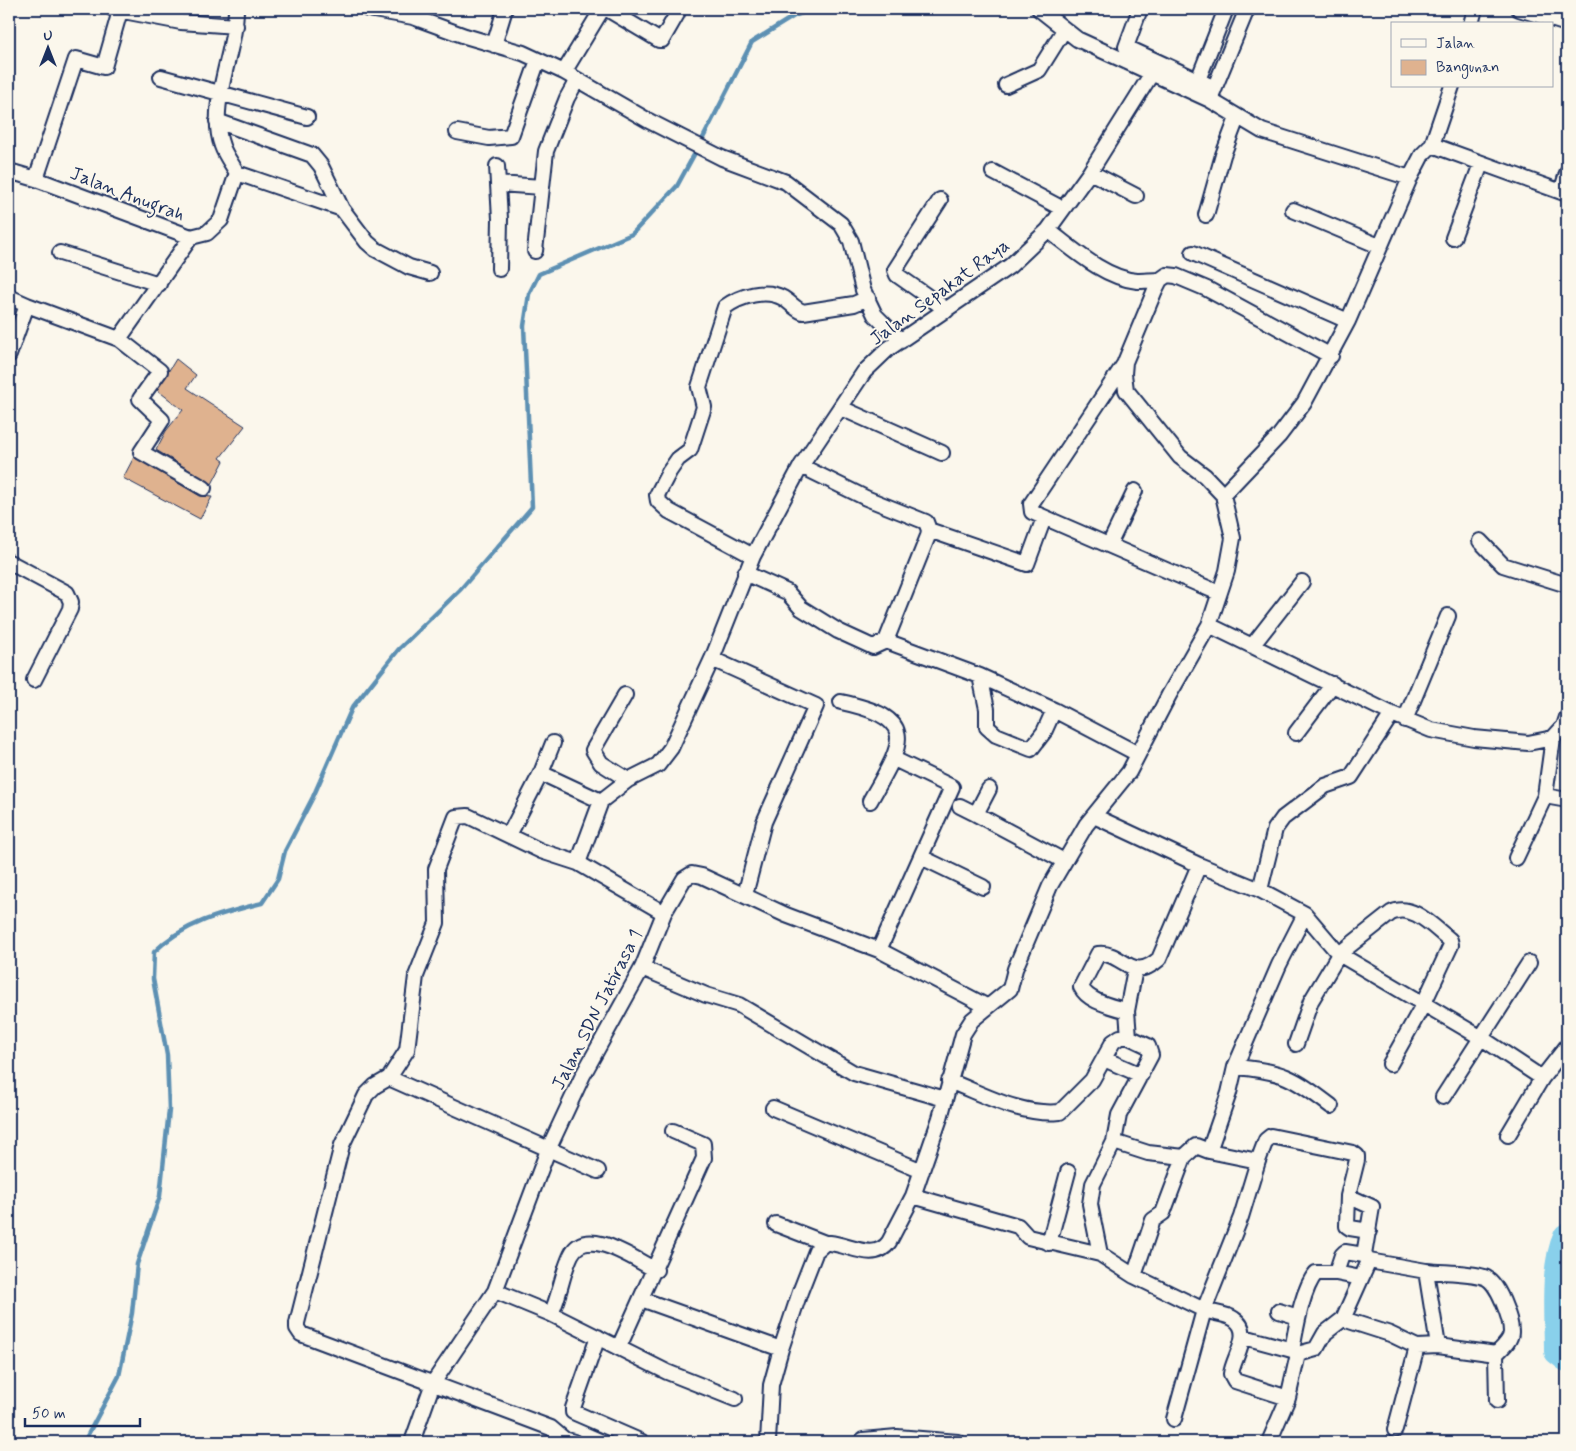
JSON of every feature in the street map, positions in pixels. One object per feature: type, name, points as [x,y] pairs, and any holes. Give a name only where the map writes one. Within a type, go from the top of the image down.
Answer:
[{"type":"street","points":[[236,9],[236,26],[217,122],[222,146],[237,173],[342,209]]},
{"type":"street","points":[[368,9],[413,17],[538,60],[564,72],[678,136],[722,158],[786,182],[841,224],[851,241],[859,276],[875,314],[900,340]]},
{"type":"street","points":[[494,45],[505,9]]},
{"type":"street","points":[[564,72],[603,10],[607,9],[659,40],[662,40],[677,14]]},
{"type":"street","points":[[1039,9],[1077,39],[1152,73],[1212,94]]},
{"type":"street","points":[[1140,9],[1126,47],[1198,80],[1237,118],[1262,131],[1309,148],[1410,178]]},
{"type":"street","points":[[1198,80],[1226,9]]},
{"type":"street","points":[[1212,94],[1248,9]]},
{"type":"street","points":[[1472,22],[1475,9]]},
{"type":"street","points":[[1519,9],[1567,24]]},
{"type":"street","points":[[36,179],[76,59],[104,67],[116,10],[181,22],[236,26]]},
{"type":"street","points":[[1006,85],[1039,70],[1064,30]]},
{"type":"street","points":[[457,132],[489,138],[511,136],[538,60]]},
{"type":"street","name":"Jalan Sepakat Raya","points":[[745,573],[801,466],[864,372],[900,340],[1010,266],[1048,230],[1090,172],[1152,73]]},
{"type":"street","points":[[161,77],[306,117]]},
{"type":"street","points":[[535,251],[546,150],[567,98],[577,80]]},
{"type":"street","points":[[1223,495],[1293,420],[1332,356],[1410,178],[1422,155],[1432,145],[1451,88]]},
{"type":"street","points":[[1206,215],[1223,155],[1237,118]]},
{"type":"street","points":[[217,122],[312,155],[320,166],[342,209],[367,242],[375,249],[409,267],[430,273]]},
{"type":"street","points":[[1432,145],[1564,193],[1567,173]]},
{"type":"street","points":[[1453,238],[1481,164]]},
{"type":"street","points":[[497,166],[500,218],[499,270]]},
{"type":"street","name":"Jalan Anugrah","points":[[9,171],[36,179],[191,237],[207,233],[221,220],[237,173]]},
{"type":"street","points":[[993,172],[1063,209]]},
{"type":"street","points":[[1090,172],[1136,196]]},
{"type":"street","points":[[498,184],[542,187]]},
{"type":"street","points":[[940,200],[895,270],[897,275],[947,310]]},
{"type":"street","points":[[1293,210],[1379,246]]},
{"type":"street","points":[[1048,230],[1086,259],[1111,272],[1135,281],[1160,280]]},
{"type":"street","points":[[119,339],[191,237]]},
{"type":"street","points":[[60,253],[159,284]]},
{"type":"street","points":[[1193,253],[1348,321]]},
{"type":"street","points":[[1219,593],[1044,518],[1032,512],[1030,504],[1125,362],[1160,280],[1167,275],[1176,276],[1207,289],[1332,356]]},
{"type":"street","points":[[753,556],[682,520],[661,505],[657,495],[678,459],[690,450],[704,407],[699,387],[726,307],[742,298],[764,294],[781,297],[803,312],[854,304],[868,298]]},
{"type":"street","points":[[9,297],[119,339],[160,371],[140,399],[162,420],[141,452],[204,488]]},
{"type":"street","points":[[9,355],[27,305]]},
{"type":"street","points":[[776,1224],[825,1243],[836,1243],[868,1252],[880,1251],[889,1242],[913,1196],[922,1171],[945,1100],[963,1034],[972,1020],[1010,989],[1015,969],[1041,905],[1064,861],[1094,816],[1129,772],[1209,625],[1227,570],[1233,538],[1223,495],[1205,476],[1180,457],[1126,390],[1125,362]]},
{"type":"street","points":[[841,408],[942,453]]},
{"type":"street","points":[[801,466],[866,498],[926,522],[929,530],[886,641]]},
{"type":"street","points":[[1109,545],[1135,491]]},
{"type":"street","points":[[929,530],[1027,564],[1044,518]]},
{"type":"street","points":[[1480,542],[1503,565],[1567,585]]},
{"type":"street","points":[[9,562],[67,593],[71,602],[70,609],[34,680]]},
{"type":"street","points":[[578,863],[601,801],[628,780],[658,765],[671,748],[712,659],[745,573],[787,592],[801,608],[838,631],[872,647],[886,641],[980,676],[1054,710],[1138,754]]},
{"type":"street","points":[[1252,646],[1302,582]]},
{"type":"street","points":[[1405,720],[1448,616]]},
{"type":"street","points":[[1209,625],[1392,714],[1431,730],[1474,738],[1528,744],[1554,738]]},
{"type":"street","points":[[712,659],[816,706],[764,822],[745,895],[786,915],[879,950],[988,1007]]},
{"type":"street","points":[[980,676],[987,708],[987,727],[996,734],[1030,748],[1044,732],[1054,710]]},
{"type":"street","points":[[1296,733],[1333,684]]},
{"type":"street","points":[[625,695],[594,750],[601,762],[628,780]]},
{"type":"street","points":[[841,702],[862,707],[889,720],[897,727],[900,737],[894,759],[870,801]]},
{"type":"street","points":[[1260,890],[1275,828],[1282,818],[1325,786],[1351,777],[1392,714]]},
{"type":"street","points":[[1516,858],[1545,796],[1554,738],[1564,726],[1567,717]]},
{"type":"street","points":[[509,835],[541,774],[553,744]]},
{"type":"street","points":[[879,950],[952,787],[894,759]]},
{"type":"street","points":[[541,774],[601,801]]},
{"type":"street","points":[[976,814],[989,789]]},
{"type":"street","points":[[1545,796],[1567,800]]},
{"type":"street","points":[[960,806],[1064,861]]},
{"type":"street","points":[[574,1442],[564,1439],[551,1428],[301,1334],[297,1328],[342,1145],[366,1095],[389,1078],[407,1050],[416,976],[437,923],[436,869],[456,817],[468,816],[541,851],[578,863],[664,913]]},
{"type":"street","points":[[1094,816],[1199,865],[1260,890],[1306,914],[1339,954],[1480,1037],[1542,1078]]},
{"type":"street","points":[[921,857],[983,887]]},
{"type":"street","points":[[1127,1011],[1102,1003],[1084,994],[1081,987],[1098,954],[1105,953],[1135,969],[1150,966],[1159,959],[1199,865]]},
{"type":"street","name":"Jalan SDN Jatirasa 1","points":[[412,1442],[433,1383],[495,1291],[548,1150],[583,1074],[642,968],[664,913],[684,880],[692,874],[702,876],[745,895]]},
{"type":"street","points":[[1296,1044],[1302,1020],[1311,1001],[1339,954],[1400,908],[1409,910],[1450,940],[1449,952],[1424,1005],[1390,1064]]},
{"type":"street","points":[[1209,1151],[1229,1093],[1235,1067],[1279,964],[1306,914]]},
{"type":"street","points":[[1443,1098],[1480,1037],[1530,963]]},
{"type":"street","points":[[642,968],[706,995],[739,1005],[854,1073],[945,1100]]},
{"type":"street","points":[[1129,1037],[1127,1011],[1135,969]]},
{"type":"street","points":[[949,1081],[1025,1110],[1042,1114],[1060,1112],[1092,1080],[1113,1042],[1120,1037],[1129,1037],[1148,1046],[1151,1055],[1119,1115],[1114,1142],[1093,1184],[1090,1204],[1100,1254]]},
{"type":"street","points":[[1508,1135],[1542,1078],[1567,1046]]},
{"type":"street","points":[[1104,1059],[1141,1075]]},
{"type":"street","points":[[1235,1067],[1269,1070],[1300,1081],[1331,1106]]},
{"type":"street","points":[[389,1078],[598,1171]]},
{"type":"street","points":[[773,1108],[922,1171]]},
{"type":"street","points":[[620,1347],[656,1270],[704,1158],[705,1151],[699,1141],[673,1131]]},
{"type":"street","points":[[1174,1419],[1204,1310],[1241,1217],[1266,1140],[1271,1136],[1353,1153],[1357,1156],[1348,1196],[1347,1226],[1369,1231]]},
{"type":"street","points":[[1114,1142],[1148,1154],[1184,1157]]},
{"type":"street","points":[[1134,1276],[1153,1220],[1162,1213],[1184,1157],[1196,1146],[1209,1151],[1258,1161]]},
{"type":"street","points":[[1049,1243],[1068,1172]]},
{"type":"street","points":[[913,1196],[1018,1226],[1028,1237],[1100,1254],[1134,1276],[1204,1310],[1234,1319],[1241,1327],[1244,1337],[1232,1366],[1231,1374],[1235,1381],[1288,1398]]},
{"type":"street","points":[[1244,1337],[1295,1352],[1316,1349],[1325,1332],[1343,1319],[1361,1278],[1366,1258],[1372,1207],[1370,1204],[1348,1196]]},
{"type":"street","points":[[551,1314],[571,1256],[577,1246],[584,1242],[611,1247],[656,1270]]},
{"type":"street","points":[[768,1442],[771,1385],[781,1349],[816,1251],[825,1243]]},
{"type":"street","points":[[1336,1273],[1342,1255],[1345,1252],[1426,1271],[1486,1278],[1496,1287],[1509,1316],[1511,1334],[1505,1345],[1496,1354],[1497,1401]]},
{"type":"street","points":[[1426,1271],[1438,1346]]},
{"type":"street","points":[[1269,1442],[1288,1398],[1298,1317],[1310,1280],[1316,1274],[1336,1273],[1361,1278]]},
{"type":"street","points":[[495,1291],[551,1314],[667,1372],[735,1399]]},
{"type":"street","points":[[641,1299],[781,1349]]},
{"type":"street","points":[[1279,1311],[1298,1317]]},
{"type":"street","points":[[1343,1319],[1390,1334],[1417,1346],[1438,1346],[1496,1354]]},
{"type":"street","points":[[598,1337],[573,1412],[642,1442]]},
{"type":"street","points":[[1395,1430],[1417,1346]]},
{"type":"street","points":[[863,1441],[897,1437],[958,1442]]},
{"type":"building","points":[[176,359],[196,375],[187,388],[245,426],[220,458],[224,461],[212,484],[156,450],[166,431],[183,410],[157,390]]},
{"type":"building","points":[[134,457],[200,496],[212,497],[200,519],[123,478]]},
{"type":"waterway","points":[[703,138],[752,42],[794,16],[814,9]]},
{"type":"waterway","points":[[84,1442],[119,1376],[132,1313],[137,1264],[160,1196],[169,1110],[167,1055],[153,979],[154,952],[165,942],[204,920],[262,903],[278,879],[285,851],[313,797],[352,708],[399,649],[460,590],[532,507],[524,326],[529,294],[539,274],[632,234],[677,186],[695,153]]},
{"type":"waterway","points":[[1567,1237],[1560,1263],[1557,1309],[1558,1351],[1567,1358]]}]
